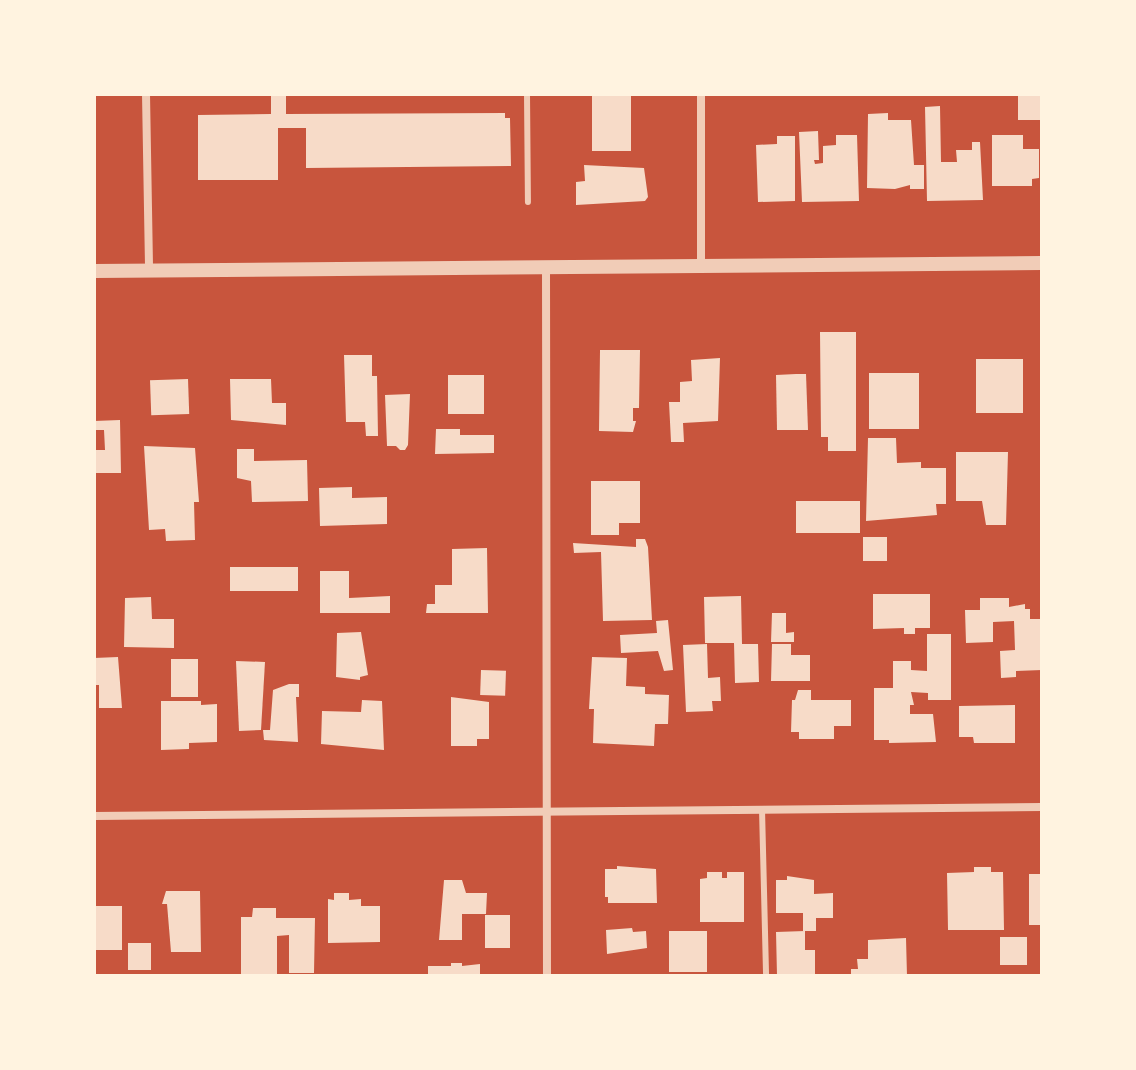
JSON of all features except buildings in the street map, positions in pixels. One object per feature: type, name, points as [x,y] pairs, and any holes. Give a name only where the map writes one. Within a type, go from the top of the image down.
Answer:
[{"type":"street","points":[[146,94],[149,271]]},
{"type":"street","points":[[701,94],[701,266]]},
{"type":"street","points":[[94,271],[1042,263]]},
{"type":"street","points":[[546,266],[544,809],[547,976]]},
{"type":"street","points":[[94,816],[544,809],[1042,807]]},
{"type":"lane","points":[[527,94],[528,202]]},
{"type":"lane","points":[[762,809],[766,976]]}]
